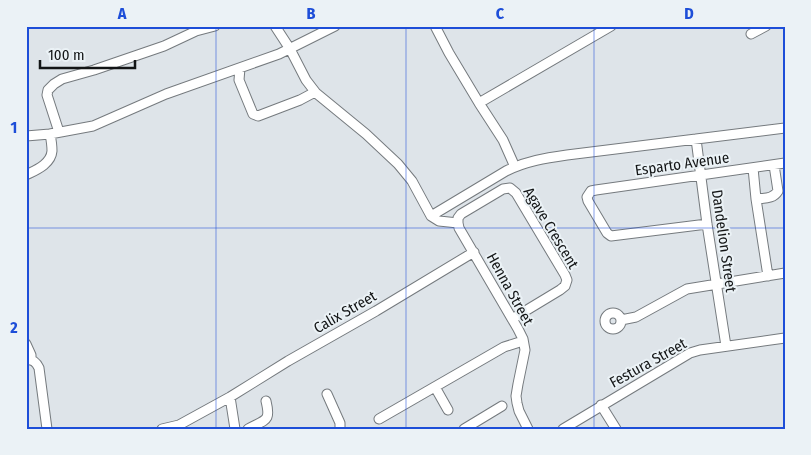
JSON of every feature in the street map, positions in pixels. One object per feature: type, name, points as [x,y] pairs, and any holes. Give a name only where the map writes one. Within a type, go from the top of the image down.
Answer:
[{"type":"street","points":[[26,176],[49,160],[52,152],[55,133],[47,95],[48,90],[54,84],[62,79],[164,46],[196,31],[215,26]]},
{"type":"street","points":[[275,26],[290,49],[302,74],[315,92],[366,134],[398,164],[412,181],[431,216],[440,222],[458,223]]},
{"type":"street","points":[[26,136],[93,126],[166,94],[290,49],[335,26]]},
{"type":"street","points":[[435,26],[449,53],[503,140],[515,167]]},
{"type":"street","points":[[479,103],[611,26]]},
{"type":"street","points":[[751,34],[766,26]]},
{"type":"street","points":[[240,68],[239,80],[243,92],[253,114],[258,116],[300,100],[315,92]]},
{"type":"street","points":[[431,216],[497,176],[515,167],[537,160],[785,128]]},
{"type":"street","name":"Dandelion Street","points":[[696,139],[726,346]]},
{"type":"street","name":"Esparto Avenue","points":[[707,224],[611,236],[607,233],[588,202],[587,197],[591,191],[596,190],[785,163]]},
{"type":"street","points":[[756,199],[770,198],[777,194],[774,165]]},
{"type":"street","points":[[753,168],[768,276]]},
{"type":"street","name":"Agave Crescent","points":[[458,223],[458,218],[461,214],[503,189],[510,188],[516,193],[565,275],[567,280],[565,286],[512,319]]},
{"type":"street","name":"Henna Street","points":[[458,223],[459,228],[523,341],[525,350],[516,396],[519,411],[528,429]]},
{"type":"street","name":"Calix Street","points":[[162,429],[179,425],[230,397],[474,252]]},
{"type":"street","points":[[621,320],[642,314],[681,292],[692,288],[785,273]]},
{"type":"street","name":"Festura Street","points":[[563,429],[690,353],[785,338]]},
{"type":"street","points":[[379,419],[504,347],[523,341]]},
{"type":"street","points":[[26,344],[31,355],[29,360],[36,362],[39,368],[47,429]]},
{"type":"street","points":[[435,387],[448,410]]},
{"type":"street","points":[[327,394],[340,423],[340,429]]},
{"type":"street","points":[[230,397],[235,429]]},
{"type":"street","points":[[248,429],[268,416],[269,412],[266,401]]},
{"type":"street","points":[[602,405],[616,429]]},
{"type":"street","points":[[464,429],[502,406]]}]
